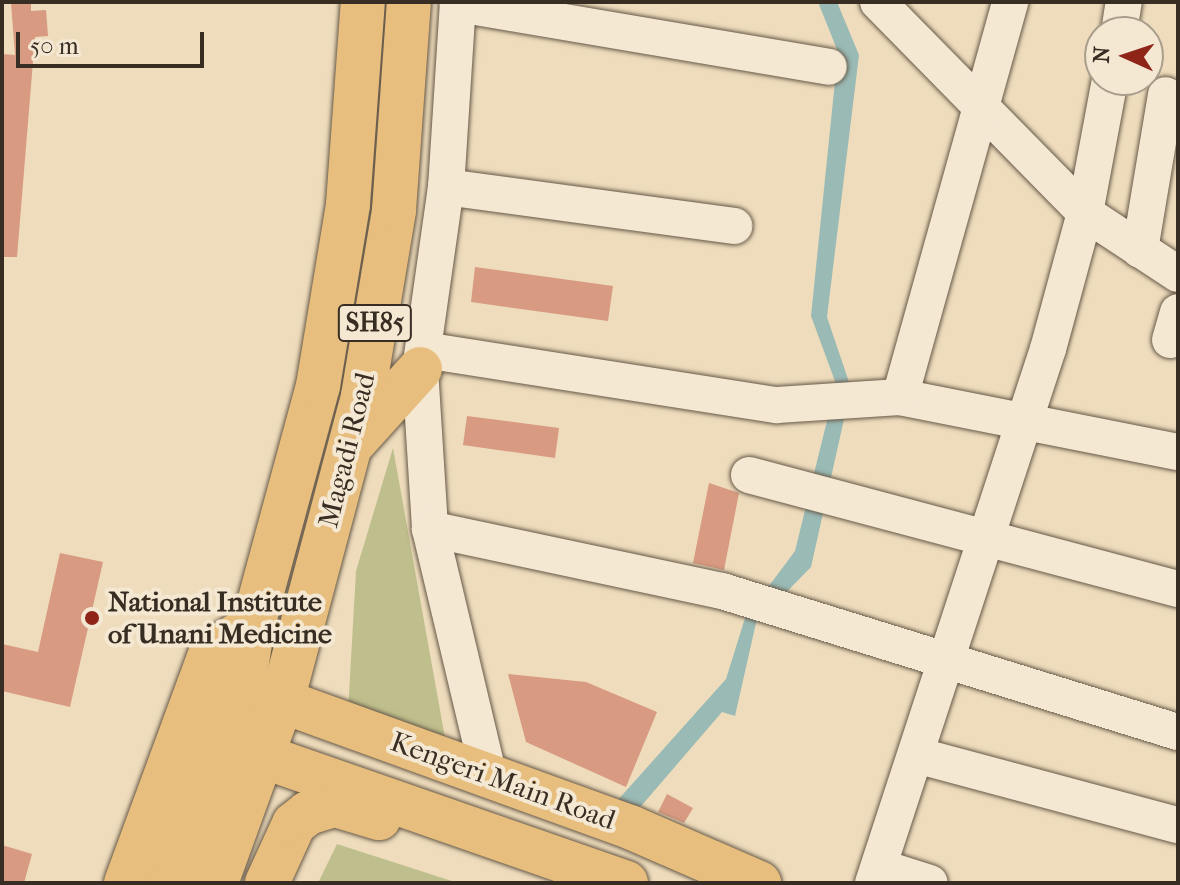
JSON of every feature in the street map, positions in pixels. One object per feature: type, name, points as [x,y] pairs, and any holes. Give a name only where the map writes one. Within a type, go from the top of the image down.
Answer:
[{"type":"main road","name":"Magadi Road","points":[[263,694],[253,625],[318,386],[348,204],[363,2]]},
{"type":"main road","name":"Magadi Road","points":[[216,883],[244,750],[350,447],[394,210],[409,2]]},
{"type":"main road","points":[[350,447],[422,360]]},
{"type":"main road","points":[[126,883],[211,652],[253,625]]},
{"type":"main road","name":"Kengeri Main Road","points":[[263,694],[489,776],[759,883]]},
{"type":"main road","name":"Magadi Road","points":[[172,883],[244,750]]},
{"type":"main road","name":"Kengeri Main Road","points":[[244,750],[626,883]]},
{"type":"main road","points":[[267,883],[294,824],[308,813],[335,805],[487,860],[537,854]]},
{"type":"street","points":[[878,2],[981,111],[1085,213],[1178,274]]},
{"type":"street","points":[[900,397],[1010,2]]},
{"type":"street","points":[[489,776],[430,529],[422,360],[446,187],[458,3],[829,67]]},
{"type":"street","points":[[1140,250],[1166,95]]},
{"type":"street","points":[[930,883],[876,875],[950,662],[1085,213],[1107,96]]},
{"type":"street","points":[[446,187],[734,226]]},
{"type":"street","points":[[422,360],[777,405],[900,397],[1023,417],[1178,452]]},
{"type":"street","points":[[749,475],[1178,589]]},
{"type":"street","points":[[430,529],[722,591],[1178,732]]},
{"type":"street","points":[[916,755],[1178,825]]},
{"type":"green space","points":[[393,448],[447,749],[348,712],[356,571]]},
{"type":"green space","points":[[337,844],[458,883],[318,883]]},
{"type":"water","points":[[818,2],[837,2],[859,55],[827,317],[851,388],[811,567],[756,623],[735,716],[722,712],[630,819],[608,811],[726,679],[745,618],[795,551],[836,384],[811,316],[838,52]]},
{"type":"building","points":[[31,2],[31,11],[46,10],[48,36],[35,37],[17,257],[2,257],[2,54],[15,55],[11,3]]},
{"type":"building","points":[[475,267],[613,286],[608,321],[471,302]]},
{"type":"building","points":[[467,416],[559,428],[555,458],[463,445]]},
{"type":"building","points":[[709,483],[739,493],[724,570],[693,563]]},
{"type":"building","points":[[60,553],[103,562],[70,707],[2,691],[2,644],[38,652]]},
{"type":"building","points":[[508,674],[586,682],[657,712],[626,787],[526,742]]},
{"type":"building","points":[[667,794],[693,808],[684,823],[658,812]]},
{"type":"building","points":[[2,845],[32,854],[24,883],[2,883]]},
{"type":"place","name":"National Institute of Unani Medicine","points":[[92,618]]}]
